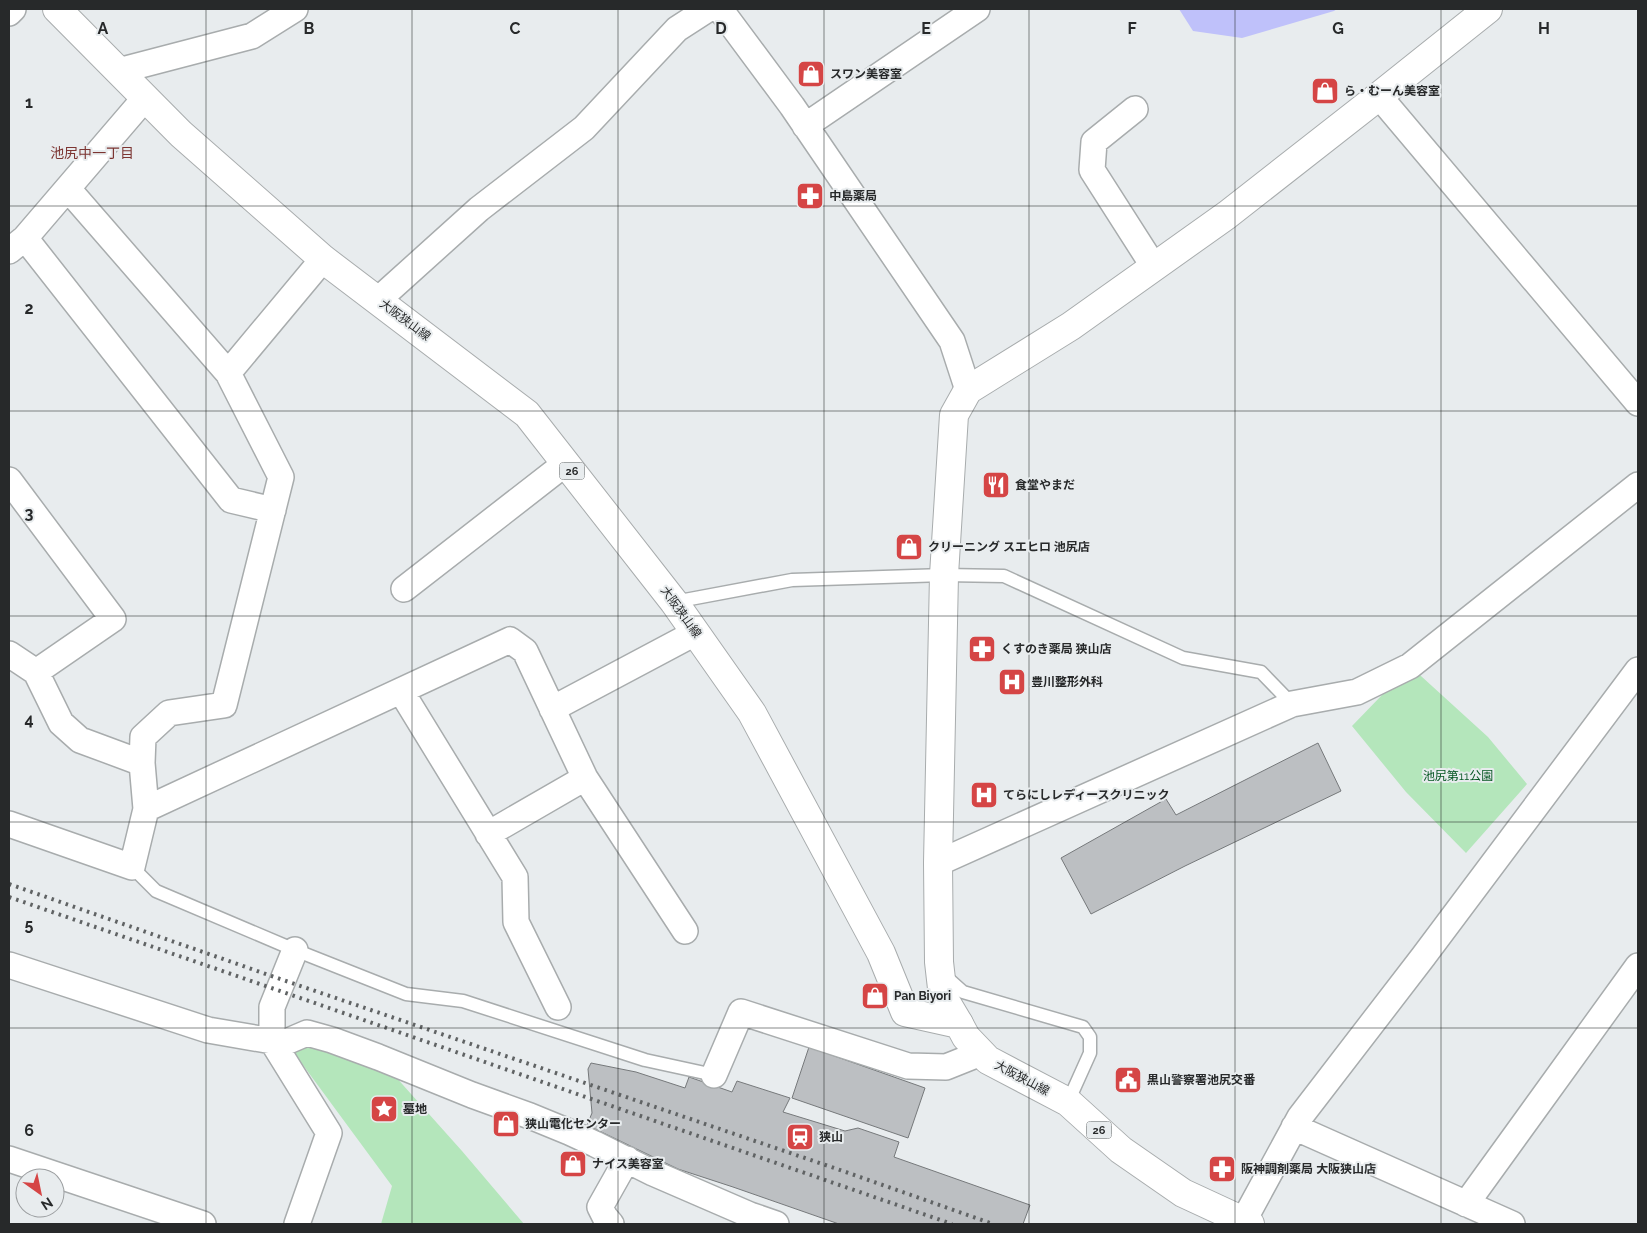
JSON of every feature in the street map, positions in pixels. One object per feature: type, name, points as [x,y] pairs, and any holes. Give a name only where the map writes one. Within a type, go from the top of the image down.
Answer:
[{"type":"main road","name":"大阪狭山線","points":[[57,9],[181,134],[323,259],[527,414],[674,602],[752,713],[881,953],[905,1012],[959,1024],[966,1037],[988,1060],[1068,1102],[1121,1150],[1183,1193],[1247,1222]]},
{"type":"main road","points":[[959,1024],[943,997],[940,972],[938,863],[944,575],[954,415],[968,390],[1071,326],[1227,215],[1488,9]]},
{"type":"street","points":[[9,13],[13,9]]},
{"type":"street","points":[[118,71],[252,36],[294,9]]},
{"type":"street","points":[[378,300],[479,210],[584,128],[677,29],[708,9]]},
{"type":"street","points":[[720,9],[805,126],[952,341],[968,390]]},
{"type":"street","points":[[805,126],[977,9]]},
{"type":"street","points":[[1380,96],[1638,403]]},
{"type":"street","points":[[145,98],[68,189],[17,245],[231,500],[273,510]]},
{"type":"street","points":[[1135,109],[1094,142],[1092,170],[1154,267]]},
{"type":"street","points":[[9,824],[132,867],[146,809],[142,763],[143,737],[169,713],[224,706],[280,477],[228,373],[68,189]]},
{"type":"street","points":[[228,373],[323,259]]},
{"type":"street","points":[[404,589],[566,463]]},
{"type":"street","points":[[9,480],[113,619],[36,672]]},
{"type":"street","points":[[938,863],[1292,704],[1357,692],[1410,666],[1638,485]]},
{"type":"street","points":[[552,709],[696,633]]},
{"type":"street","points":[[146,809],[510,640],[525,651],[585,778],[685,931]]},
{"type":"street","points":[[9,654],[36,672],[61,723],[80,740],[142,763]]},
{"type":"street","points":[[1247,1222],[1300,1117],[1423,957],[1638,670]]},
{"type":"street","points":[[401,691],[515,877],[516,922],[558,1007]]},
{"type":"street","points":[[488,834],[585,778]]},
{"type":"street","points":[[295,950],[272,1007],[272,1041],[329,1133],[297,1224]]},
{"type":"street","points":[[9,965],[208,1030],[272,1041],[286,1042],[307,1033],[332,1040],[378,1056],[472,1095],[530,1116],[595,1144],[653,1173],[750,1215],[776,1224]]},
{"type":"street","points":[[1466,1204],[1638,966]]},
{"type":"street","points":[[714,1075],[741,1012],[908,1066],[946,1067],[981,1053]]},
{"type":"street","points":[[1294,1127],[1512,1224]]},
{"type":"street","points":[[9,1159],[202,1224]]},
{"type":"street","points":[[611,1224],[600,1207],[627,1159]]},
{"type":"lane","points":[[674,602],[792,580],[944,575],[1004,576],[1183,658],[1261,672],[1292,704]]},
{"type":"lane","points":[[132,867],[156,891],[295,950],[406,994],[463,1000],[645,1060],[714,1075]]},
{"type":"lane","points":[[940,972],[963,992],[1083,1027],[1090,1037],[1090,1053],[1068,1102]]},
{"type":"green space","name":"池尻第11公園","points":[[1410,666],[1488,737],[1527,784],[1466,853],[1406,792],[1352,726]]},
{"type":"green space","points":[[286,1042],[378,1057],[524,1224],[381,1224],[392,1186]]},
{"type":"water","points":[[1179,9],[1337,9],[1242,38],[1193,31]]},
{"type":"building","points":[[1318,743],[1341,791],[1185,866],[1091,914],[1061,858],[1166,799],[1176,815]]},
{"type":"building","points":[[809,1047],[925,1088],[908,1138],[792,1098]]},
{"type":"building","points":[[591,1063],[636,1072],[685,1088],[689,1077],[732,1092],[737,1081],[790,1098],[783,1112],[845,1131],[858,1128],[899,1142],[894,1157],[1030,1205],[1023,1224],[839,1224],[678,1169],[587,1125],[592,1113],[588,1069]]},
{"type":"railway","points":[[9,884],[993,1224]]},
{"type":"railway","points":[[9,897],[952,1224]]},
{"type":"place","name":"スワン美容室","points":[[811,74]]},
{"type":"place","name":"ら・むーん美容室","points":[[1325,91]]},
{"type":"place","name":"中島薬局","points":[[810,196]]},
{"type":"place","name":"食堂やまだ","points":[[996,485]]},
{"type":"place","name":"クリーニング スエヒロ 池尻店","points":[[909,547]]},
{"type":"place","name":"くすのき薬局 狭山店","points":[[982,649]]},
{"type":"place","name":"豊川整形外科","points":[[1012,682]]},
{"type":"place","name":"てらにしレディースクリニック","points":[[984,795]]},
{"type":"place","name":"Pan Biyori","points":[[875,996]]},
{"type":"place","name":"黒山警察署池尻交番","points":[[1128,1080]]},
{"type":"place","name":"墓地","points":[[384,1109]]},
{"type":"place","name":"狭山電化センター","points":[[506,1124]]},
{"type":"place","name":"狭山","points":[[800,1137]]},
{"type":"place","name":"ナイス美容室","points":[[573,1164]]},
{"type":"place","name":"阪神調剤薬局 大阪狭山店","points":[[1222,1169]]},
{"type":"district","name":"池尻中一丁目","points":[[92,153]]}]
